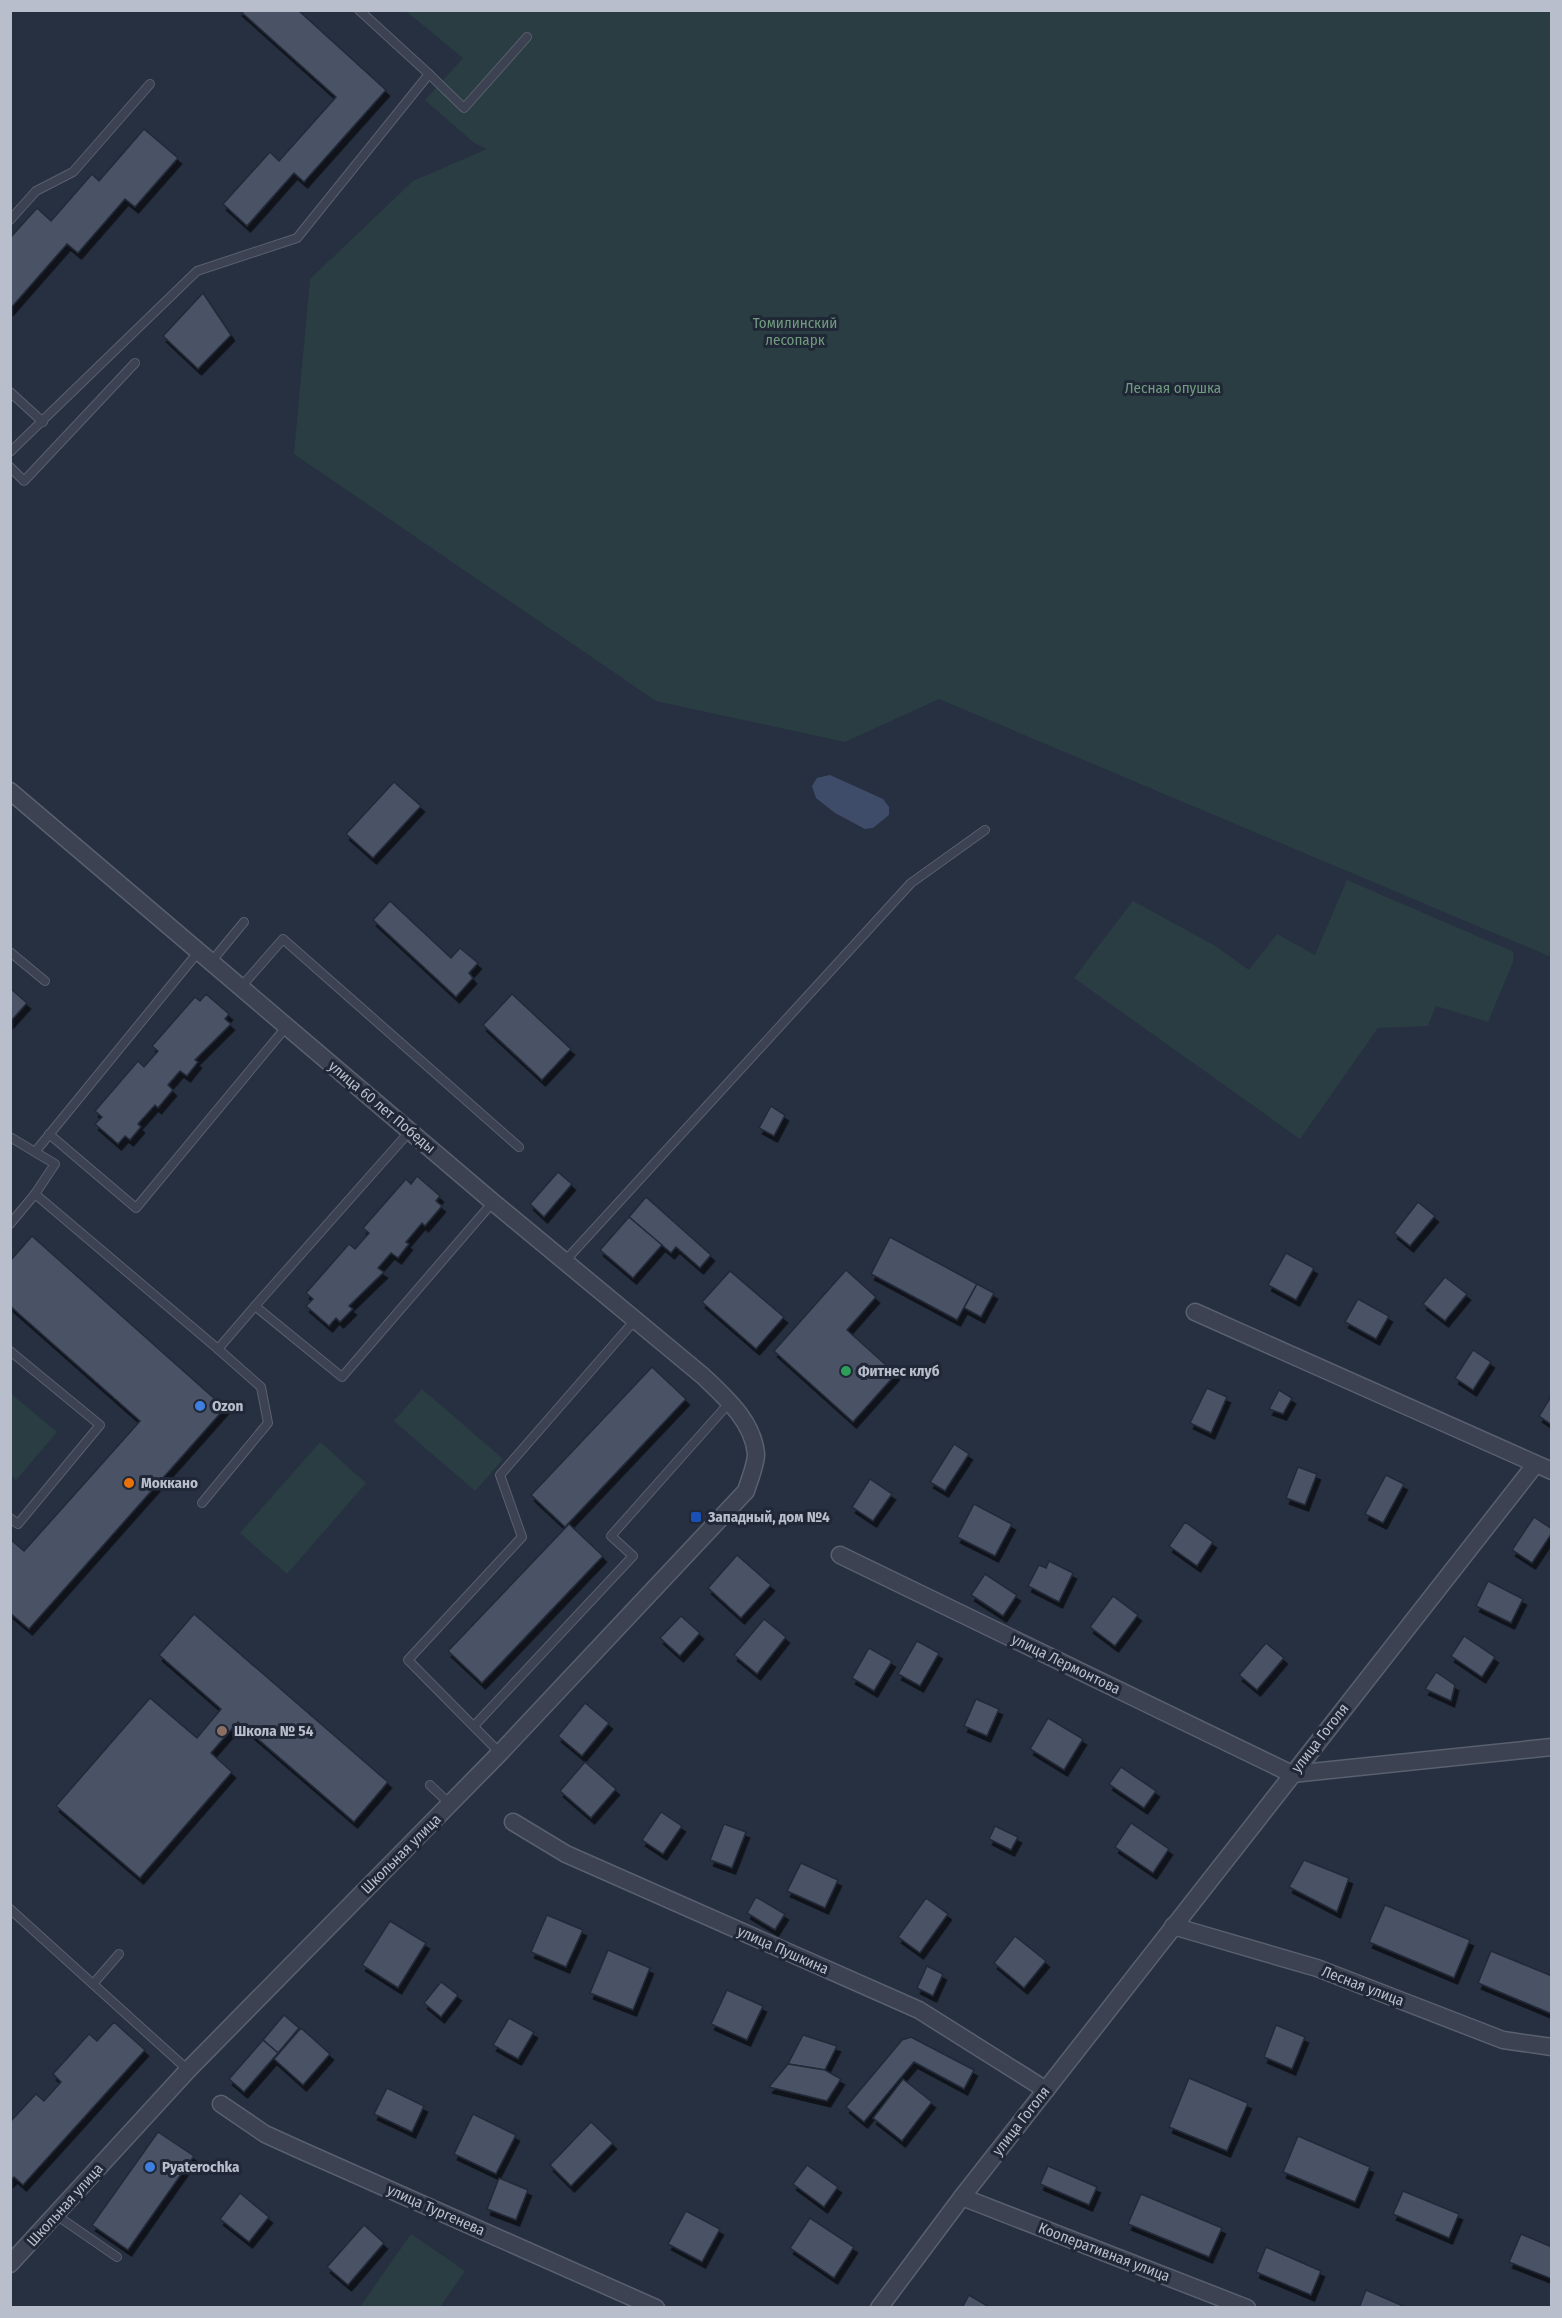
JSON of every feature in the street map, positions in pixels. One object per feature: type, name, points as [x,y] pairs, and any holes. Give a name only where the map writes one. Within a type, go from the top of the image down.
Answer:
[{"type":"street","name":"улица 60 лет Победы","points":[[10,790],[493,1202],[703,1376],[730,1402],[747,1428]]},
{"type":"street","points":[[1195,1312],[1535,1466],[1551,1471]]},
{"type":"street","name":"Школьная улица","points":[[10,2264],[188,2070],[500,1753],[746,1491],[756,1455],[747,1428]]},
{"type":"street","name":"улица Гоголя","points":[[879,2307],[1173,1926],[1535,1466]]},
{"type":"street","name":"улица Лермонтова","points":[[840,1555],[1292,1774]]},
{"type":"street","points":[[1292,1774],[1551,1747]]},
{"type":"street","name":"улица Пушкина","points":[[513,1822],[566,1854],[918,2010],[1046,2090]]},
{"type":"street","name":"Лесная улица","points":[[1173,1926],[1317,1968],[1503,2040],[1551,2047]]},
{"type":"street","name":"улица Тургенева","points":[[221,2104],[265,2134],[290,2146],[656,2307]]},
{"type":"street","name":"Кооперативная улица","points":[[962,2198],[1247,2307]]},
{"type":"lane","points":[[359,10],[464,108],[527,37]]},
{"type":"lane","points":[[10,452],[197,271],[297,238],[429,74]]},
{"type":"lane","points":[[10,220],[36,191],[73,172],[150,84]]},
{"type":"lane","points":[[10,467],[24,481],[135,363]]},
{"type":"lane","points":[[10,392],[43,422]]},
{"type":"lane","points":[[565,1261],[911,883],[985,830]]},
{"type":"lane","points":[[35,1152],[205,957],[244,922]]},
{"type":"lane","points":[[242,987],[283,939],[519,1147]]},
{"type":"lane","points":[[10,952],[45,981]]},
{"type":"lane","points":[[49,1134],[136,1208],[287,1026]]},
{"type":"lane","points":[[218,1349],[410,1131]]},
{"type":"lane","points":[[10,1137],[55,1164],[35,1194],[10,1224]]},
{"type":"lane","points":[[35,1194],[261,1387],[268,1423],[202,1503]]},
{"type":"lane","points":[[255,1306],[342,1377],[493,1202]]},
{"type":"lane","points":[[500,1753],[408,1660],[522,1537],[500,1475],[635,1320]]},
{"type":"lane","points":[[10,1351],[100,1425],[18,1524],[10,1518]]},
{"type":"lane","points":[[474,1726],[633,1557],[612,1536],[730,1402]]},
{"type":"lane","points":[[430,1785],[450,1804]]},
{"type":"lane","points":[[10,1909],[188,2070]]},
{"type":"lane","points":[[93,1984],[120,1954]]},
{"type":"lane","points":[[56,2215],[117,2257]]},
{"type":"green space","name":"Томилинский лесопарк","points":[[406,11],[1551,11],[1551,957],[939,699],[845,742],[656,701],[294,454],[310,279],[413,181],[487,149],[474,143],[425,100],[463,58]]},
{"type":"green space","points":[[1347,880],[1514,952],[1513,962],[1488,1022],[1436,1006],[1428,1026],[1378,1028],[1300,1139],[1074,978],[1133,901],[1214,945],[1249,970],[1277,934],[1315,955]]},
{"type":"green space","points":[[422,1389],[503,1459],[475,1491],[394,1421]]},
{"type":"green space","points":[[10,1393],[57,1432],[16,1480],[11,1475]]},
{"type":"green space","points":[[320,1442],[366,1483],[287,1574],[240,1533]]},
{"type":"green space","points":[[411,2234],[465,2271],[440,2307],[360,2307]]},
{"type":"water","points":[[830,775],[883,799],[889,807],[889,815],[873,828],[865,829],[835,813],[816,798],[812,786],[817,778]]},
{"type":"building","points":[[239,10],[298,10],[386,90],[304,182],[294,173],[247,226],[223,204],[270,152],[279,161],[336,97]]},
{"type":"building","points":[[144,129],[178,158],[135,207],[125,199],[78,253],[67,244],[10,309],[10,238],[37,208],[51,221],[92,174],[99,181]]},
{"type":"building","points":[[203,293],[231,335],[198,369],[163,336]]},
{"type":"building","points":[[394,782],[421,806],[373,858],[346,834]]},
{"type":"building","points":[[390,901],[451,958],[460,948],[478,963],[469,973],[473,978],[456,997],[373,920]]},
{"type":"building","points":[[10,988],[27,1003],[10,1022]]},
{"type":"building","points":[[206,994],[229,1014],[225,1019],[231,1024],[195,1060],[198,1062],[187,1076],[180,1071],[168,1085],[173,1090],[158,1108],[155,1105],[138,1124],[141,1127],[130,1140],[125,1136],[118,1144],[95,1124],[102,1117],[95,1111],[138,1061],[144,1067],[158,1051],[152,1046],[195,997],[200,1001]]},
{"type":"building","points":[[512,994],[571,1049],[542,1080],[483,1025]]},
{"type":"building","points":[[771,1106],[785,1115],[774,1136],[759,1128]]},
{"type":"building","points":[[558,1172],[572,1184],[544,1217],[530,1204]]},
{"type":"building","points":[[417,1176],[440,1196],[436,1201],[442,1206],[425,1226],[422,1223],[406,1242],[409,1244],[398,1258],[391,1253],[378,1268],[384,1272],[349,1306],[353,1309],[340,1322],[336,1318],[329,1326],[306,1306],[313,1299],[306,1293],[349,1244],[355,1249],[369,1233],[363,1228],[406,1179],[411,1184]]},
{"type":"building","points":[[646,1197],[711,1255],[700,1268],[676,1247],[671,1253],[629,1217]]},
{"type":"building","points":[[1418,1202],[1435,1216],[1410,1246],[1394,1233]]},
{"type":"building","points":[[629,1217],[662,1245],[633,1278],[600,1250]]},
{"type":"building","points":[[32,1236],[225,1408],[29,1629],[10,1613],[10,1539],[24,1551],[140,1421],[10,1306],[10,1261]]},
{"type":"building","points":[[890,1237],[977,1284],[957,1320],[871,1274]]},
{"type":"building","points":[[1286,1253],[1314,1268],[1296,1300],[1268,1285]]},
{"type":"building","points":[[846,1270],[876,1297],[847,1330],[896,1374],[853,1422],[774,1351]]},
{"type":"building","points":[[730,1271],[784,1317],[756,1349],[702,1302]]},
{"type":"building","points":[[1445,1277],[1467,1294],[1445,1321],[1423,1304]]},
{"type":"building","points":[[977,1284],[994,1293],[981,1317],[964,1308]]},
{"type":"building","points":[[1358,1299],[1389,1316],[1376,1339],[1345,1322]]},
{"type":"building","points":[[1473,1350],[1491,1362],[1473,1390],[1455,1378]]},
{"type":"building","points":[[652,1367],[686,1399],[565,1527],[531,1495]]},
{"type":"building","points":[[1207,1388],[1227,1397],[1211,1433],[1190,1423]]},
{"type":"building","points":[[1279,1390],[1292,1398],[1283,1414],[1269,1409]]},
{"type":"building","points":[[1552,1395],[1552,1425],[1539,1416]]},
{"type":"building","points":[[954,1444],[969,1454],[945,1491],[930,1482]]},
{"type":"building","points":[[1298,1467],[1317,1474],[1305,1505],[1286,1498]]},
{"type":"building","points":[[1386,1475],[1404,1484],[1383,1523],[1365,1514]]},
{"type":"building","points":[[870,1479],[892,1494],[873,1521],[852,1507]]},
{"type":"building","points":[[974,1504],[1012,1524],[995,1556],[957,1537]]},
{"type":"building","points":[[1534,1517],[1552,1529],[1552,1533],[1532,1563],[1512,1550]]},
{"type":"building","points":[[1185,1522],[1213,1542],[1197,1566],[1169,1546]]},
{"type":"building","points":[[569,1524],[603,1556],[482,1683],[448,1651]]},
{"type":"building","points":[[737,1555],[771,1585],[741,1618],[708,1588]]},
{"type":"building","points":[[1049,1561],[1073,1573],[1059,1602],[1028,1586],[1039,1565],[1046,1568]]},
{"type":"building","points":[[985,1574],[1017,1595],[1003,1616],[971,1595]]},
{"type":"building","points":[[1488,1581],[1523,1599],[1511,1623],[1476,1606]]},
{"type":"building","points":[[1113,1596],[1138,1615],[1115,1646],[1090,1627]]},
{"type":"building","points":[[194,1614],[388,1782],[354,1822],[238,1722],[211,1753],[232,1772],[140,1878],[56,1806],[150,1698],[197,1738],[221,1709],[159,1655]]},
{"type":"building","points":[[681,1616],[700,1633],[680,1656],[660,1638]]},
{"type":"building","points":[[764,1619],[786,1637],[757,1674],[734,1655]]},
{"type":"building","points":[[1464,1636],[1495,1657],[1482,1677],[1451,1656]]},
{"type":"building","points":[[917,1641],[939,1653],[920,1686],[898,1674]]},
{"type":"building","points":[[1266,1643],[1284,1658],[1257,1690],[1239,1675]]},
{"type":"building","points":[[869,1648],[892,1661],[874,1691],[852,1678]]},
{"type":"building","points":[[1436,1672],[1455,1685],[1451,1701],[1425,1689]]},
{"type":"building","points":[[976,1699],[999,1709],[987,1736],[964,1726]]},
{"type":"building","points":[[585,1703],[609,1723],[582,1756],[558,1736]]},
{"type":"building","points":[[1048,1718],[1083,1739],[1064,1770],[1030,1749]]},
{"type":"building","points":[[585,1762],[616,1789],[591,1818],[560,1791]]},
{"type":"building","points":[[1121,1767],[1156,1791],[1144,1808],[1109,1784]]},
{"type":"building","points":[[661,1812],[682,1826],[663,1854],[642,1840]]},
{"type":"building","points":[[1131,1823],[1169,1849],[1153,1873],[1115,1847]]},
{"type":"building","points":[[724,1824],[746,1832],[732,1868],[710,1860]]},
{"type":"building","points":[[995,1826],[1018,1837],[1011,1850],[989,1839]]},
{"type":"building","points":[[1304,1860],[1349,1878],[1337,1912],[1289,1887]]},
{"type":"building","points":[[801,1863],[838,1880],[825,1908],[787,1891]]},
{"type":"building","points":[[756,1897],[785,1914],[775,1930],[747,1913]]},
{"type":"building","points":[[926,1898],[948,1914],[920,1953],[898,1937]]},
{"type":"building","points":[[1385,1905],[1470,1940],[1454,1978],[1369,1942]]},
{"type":"building","points":[[547,1915],[583,1930],[566,1967],[531,1952]]},
{"type":"building","points":[[390,1921],[426,1943],[398,1988],[362,1965]]},
{"type":"building","points":[[1015,1936],[1046,1961],[1024,1988],[994,1963]]},
{"type":"building","points":[[608,1950],[650,1968],[633,2010],[590,1993]]},
{"type":"building","points":[[1491,1951],[1552,1976],[1552,2014],[1478,1983]]},
{"type":"building","points":[[927,1966],[943,1974],[933,1996],[917,1988]]},
{"type":"building","points":[[441,1982],[458,1995],[441,2017],[424,2003]]},
{"type":"building","points":[[727,1990],[763,2006],[747,2040],[711,2024]]},
{"type":"building","points":[[284,2015],[299,2028],[278,2053],[263,2040]]},
{"type":"building","points":[[509,2018],[534,2032],[518,2059],[493,2045]]},
{"type":"building","points":[[114,2022],[145,2050],[23,2185],[14,2177],[10,2181],[10,2122],[36,2094],[44,2101],[61,2082],[53,2074],[89,2034],[97,2041]]},
{"type":"building","points":[[1276,2025],[1305,2037],[1292,2069],[1264,2057]]},
{"type":"building","points":[[301,2028],[330,2054],[303,2085],[274,2059]]},
{"type":"building","points":[[803,2035],[837,2046],[825,2070],[788,2064]]},
{"type":"building","points":[[911,2037],[974,2070],[964,2089],[914,2062],[864,2122],[846,2107],[902,2040]]},
{"type":"building","points":[[263,2040],[278,2053],[244,2092],[229,2079]]},
{"type":"building","points":[[788,2064],[825,2070],[841,2079],[827,2101],[769,2087]]},
{"type":"building","points":[[1189,2078],[1248,2103],[1227,2151],[1169,2127]]},
{"type":"building","points":[[903,2079],[932,2102],[902,2141],[873,2118]]},
{"type":"building","points":[[387,2088],[424,2106],[412,2132],[374,2114]]},
{"type":"building","points":[[473,2114],[516,2135],[496,2174],[454,2154]]},
{"type":"building","points":[[591,2122],[613,2143],[571,2186],[550,2165]]},
{"type":"building","points":[[158,2132],[194,2156],[128,2250],[92,2225]]},
{"type":"building","points":[[1298,2136],[1370,2167],[1355,2202],[1283,2172]]},
{"type":"building","points":[[807,2165],[838,2187],[824,2207],[793,2184]]},
{"type":"building","points":[[1048,2166],[1097,2187],[1089,2205],[1040,2184]]},
{"type":"building","points":[[499,2178],[528,2190],[516,2220],[487,2209]]},
{"type":"building","points":[[1403,2191],[1459,2214],[1449,2238],[1393,2214]]},
{"type":"building","points":[[240,2193],[269,2217],[249,2242],[220,2219]]},
{"type":"building","points":[[1141,2194],[1222,2228],[1209,2257],[1128,2224]]},
{"type":"building","points":[[686,2211],[720,2229],[702,2262],[668,2244]]},
{"type":"building","points":[[810,2218],[854,2247],[834,2278],[790,2248]]},
{"type":"building","points":[[364,2225],[384,2243],[348,2285],[327,2267]]},
{"type":"building","points":[[1521,2234],[1552,2247],[1552,2279],[1509,2262]]},
{"type":"building","points":[[1266,2247],[1321,2271],[1311,2295],[1256,2272]]},
{"type":"building","points":[[1366,2290],[1408,2308],[1359,2308]]},
{"type":"building","points":[[969,2295],[991,2308],[962,2308]]},
{"type":"place","name":"Фитнес клуб","points":[[846,1371]]},
{"type":"place","name":"Ozon","points":[[200,1406]]},
{"type":"place","name":"Моккано","points":[[129,1483]]},
{"type":"place","name":"Западный, дом №4","points":[[696,1517]]},
{"type":"place","name":"Школа № 54","points":[[222,1731]]},
{"type":"place","name":"Pyaterochka","points":[[150,2167]]},
{"type":"park label","name":"Лесная опушка","points":[[1173,388]]}]
